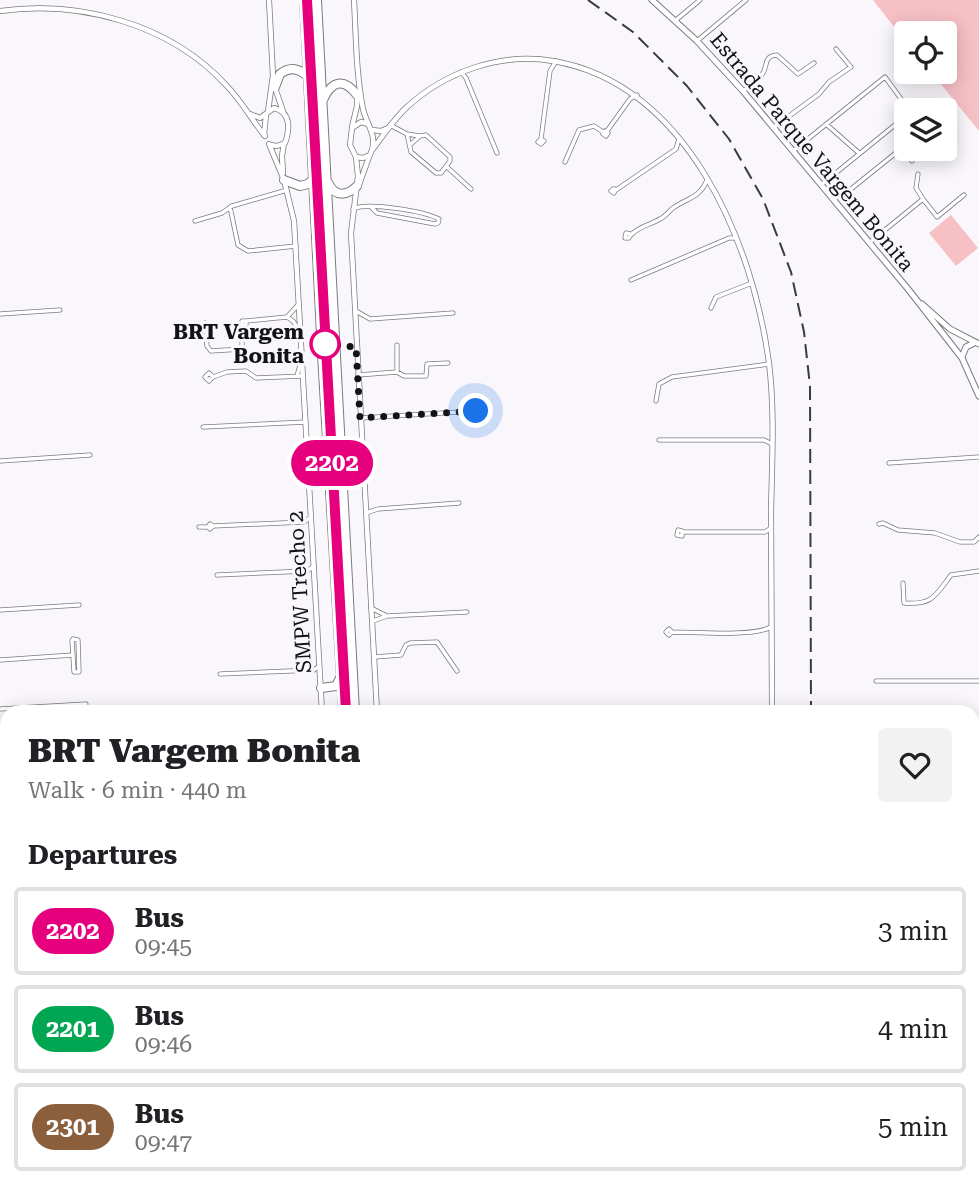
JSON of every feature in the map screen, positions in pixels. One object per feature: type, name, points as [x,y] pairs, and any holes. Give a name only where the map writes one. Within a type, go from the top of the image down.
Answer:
[{"type":"highway","points":[[304,0],[343,705]]},
{"type":"highway","points":[[317,0],[356,705]]},
{"type":"highway","points":[[275,87],[279,74],[290,69],[300,71],[309,78]]},
{"type":"highway","points":[[322,102],[327,90],[339,83],[348,85],[357,95]]},
{"type":"highway","points":[[284,178],[300,186],[308,184],[314,178]]},
{"type":"highway","points":[[326,178],[330,187],[340,194],[356,192]]},
{"type":"highway","points":[[321,689],[336,686],[342,672]]},
{"type":"highway","points":[[321,689],[335,690],[342,705]]},
{"type":"main road","name":"Estrada Parque Vargem Bonita","points":[[652,0],[676,20],[743,91],[869,243],[961,358],[979,396]]},
{"type":"main road","name":"Estrada Parque Vargem Bonita","points":[[915,299],[950,329],[977,343]]},
{"type":"main road","points":[[961,358],[966,347],[977,343]]},
{"type":"main road","points":[[970,373],[979,377]]},
{"type":"street","points":[[269,0],[273,76],[288,124],[282,156],[284,178]]},
{"type":"street","points":[[354,0],[358,69],[363,108],[372,130],[373,149]]},
{"type":"street","points":[[676,20],[700,0]]},
{"type":"street","points":[[697,41],[746,0]]},
{"type":"street","points":[[0,11],[54,7],[87,10],[160,35],[197,59],[226,85],[265,136],[284,178]]},
{"type":"street","points":[[774,128],[820,94],[829,82],[851,68],[836,49]]},
{"type":"street","points":[[743,91],[761,77],[766,60],[772,55],[777,55],[798,74],[814,62]]},
{"type":"street","points":[[360,205],[356,192],[370,155],[391,125],[427,91],[467,70],[509,60],[556,61],[601,75],[637,95],[659,114],[707,180],[733,236],[752,283],[769,364],[772,435],[772,705]]},
{"type":"street","points":[[545,60],[550,71]]},
{"type":"street","points":[[541,139],[550,71],[556,61]]},
{"type":"street","points":[[358,69],[357,106],[350,145],[359,171],[351,233],[378,705]]},
{"type":"street","points":[[466,78],[467,70]]},
{"type":"street","points":[[461,72],[466,78],[497,153]]},
{"type":"street","points":[[265,136],[273,76]]},
{"type":"street","points":[[793,151],[885,77],[900,98]]},
{"type":"street","points":[[629,90],[630,99]]},
{"type":"street","points":[[565,162],[579,130],[595,126],[605,131],[630,99],[637,95]]},
{"type":"street","points":[[249,114],[257,118],[274,108],[282,111]]},
{"type":"street","points":[[352,128],[357,123],[368,124]]},
{"type":"street","points":[[826,124],[859,153]]},
{"type":"street","points":[[372,130],[380,131],[391,125]]},
{"type":"street","points":[[391,125],[407,134],[426,135],[450,157],[440,174],[411,152],[407,134]]},
{"type":"street","points":[[821,185],[894,125]]},
{"type":"street","points":[[410,145],[420,136]]},
{"type":"street","points":[[616,190],[676,149],[679,139]]},
{"type":"street","points":[[269,144],[277,146],[285,143]]},
{"type":"street","points":[[828,194],[842,194],[851,189],[894,154]]},
{"type":"street","points":[[356,158],[363,159],[370,155]]},
{"type":"street","points":[[446,167],[471,190]]},
{"type":"street","points":[[918,174],[916,188],[937,216],[964,194]]},
{"type":"street","name":"SMPW Trecho 2","points":[[284,178],[294,221],[296,246],[322,705]]},
{"type":"street","points":[[631,235],[690,200],[701,192],[707,180]]},
{"type":"street","points":[[195,221],[222,214],[230,206],[287,190]]},
{"type":"street","points":[[837,205],[842,194]]},
{"type":"street","points":[[869,243],[923,199]]},
{"type":"street","points":[[353,209],[360,205],[382,213],[437,224],[439,219],[383,207],[372,208]]},
{"type":"street","points":[[230,206],[238,245],[242,250],[296,246]]},
{"type":"street","points":[[382,213],[383,207]]},
{"type":"street","points":[[401,217],[402,211]]},
{"type":"street","points":[[418,220],[420,214]]},
{"type":"street","points":[[631,280],[733,236]]},
{"type":"street","points":[[711,308],[718,296],[752,283]]},
{"type":"street","points":[[287,317],[299,303]]},
{"type":"street","points":[[0,314],[60,310]]},
{"type":"street","points":[[354,310],[370,319],[453,313]]},
{"type":"street","points":[[205,323],[207,346],[211,351],[242,349],[242,326],[246,325],[246,321],[287,317],[301,334]]},
{"type":"street","points":[[397,345],[397,372]]},
{"type":"street","points":[[297,376],[302,358]]},
{"type":"street","points":[[358,375],[397,372],[404,376],[426,376],[427,364],[448,363]]},
{"type":"street","points":[[656,401],[659,384],[672,377],[769,364]]},
{"type":"street","points":[[213,377],[227,372],[245,371],[256,378],[303,376]]},
{"type":"street","points":[[360,418],[476,411]]},
{"type":"street","points":[[203,427],[306,422]]},
{"type":"street","points":[[764,440],[772,435]]},
{"type":"street","points":[[659,440],[764,440],[772,444]]},
{"type":"street","points":[[0,461],[90,455]]},
{"type":"street","points":[[889,463],[979,457]]},
{"type":"street","points":[[366,513],[375,509],[459,503]]},
{"type":"street","points":[[366,506],[375,509]]},
{"type":"street","points":[[304,522],[311,517]]},
{"type":"street","points":[[199,527],[304,522],[311,524]]},
{"type":"street","points":[[878,524],[898,530],[935,533],[960,542],[974,542],[979,537]]},
{"type":"street","points":[[683,532],[765,532],[771,528]]},
{"type":"street","points":[[765,532],[771,538]]},
{"type":"street","points":[[307,571],[314,566]]},
{"type":"street","points":[[217,575],[307,571],[314,574]]},
{"type":"street","points":[[903,583],[904,603],[920,604],[929,602],[951,575],[979,571]]},
{"type":"street","points":[[0,610],[79,605]]},
{"type":"street","points":[[371,608],[387,616]]},
{"type":"street","points":[[372,622],[387,616],[467,612]]},
{"type":"street","points":[[672,632],[735,633],[765,631],[771,627]]},
{"type":"street","points":[[765,631],[771,635]]},
{"type":"street","points":[[77,639],[79,673],[74,672],[73,655],[72,640],[77,639]]},
{"type":"street","points":[[374,657],[400,655],[408,644],[435,642],[457,671]]},
{"type":"street","points":[[0,660],[73,655]]},
{"type":"street","points":[[314,670],[319,666]]},
{"type":"street","points":[[220,674],[314,670],[320,673]]},
{"type":"street","points":[[876,681],[979,681]]},
{"type":"street","points":[[69,705],[86,704]]},
{"type":"shaded area","points":[[873,0],[979,0],[979,131],[957,104],[957,98],[952,98],[941,84],[957,84],[957,21],[894,21],[894,27]]},
{"type":"shaded area","points":[[951,215],[978,248],[956,266],[929,233]]},
{"type":"railway","points":[[588,0],[633,32],[687,86],[729,139],[763,199],[791,272],[804,332],[810,386],[811,705]]},
{"type":"bus line","name":"2202","points":[[307,0],[346,705]]},
{"type":"place","name":"BRT Vargem Bonita","points":[[325,344]]},
{"type":"route","points":[[325,344],[356,347],[360,418],[476,411]]}]
